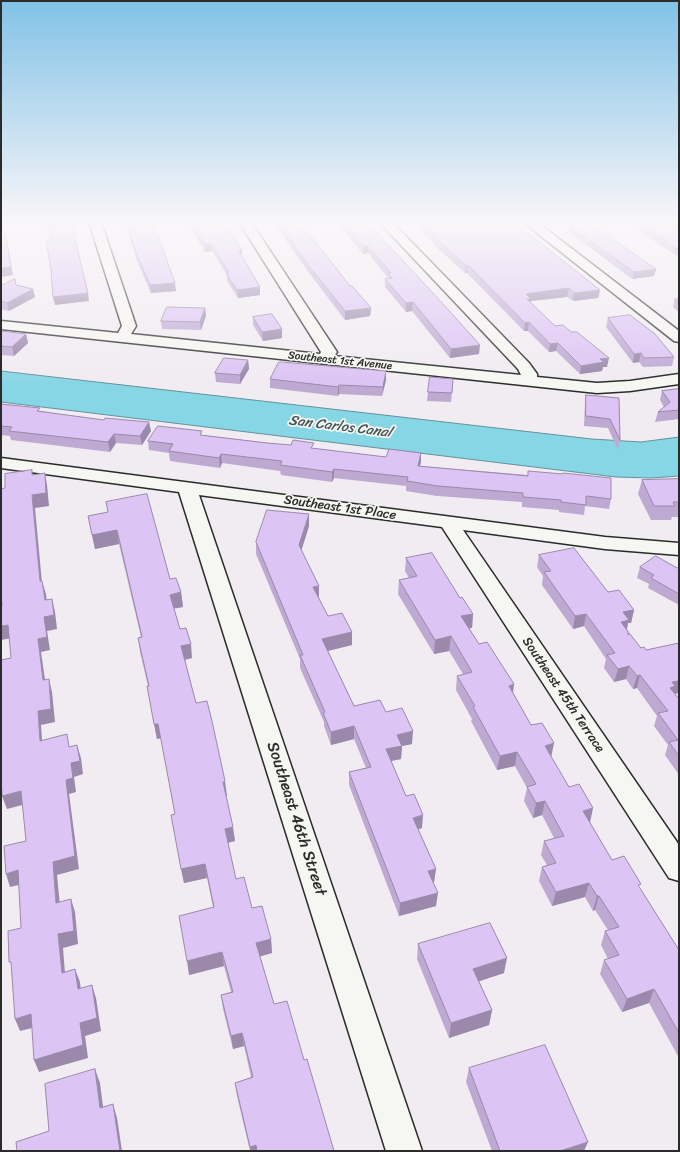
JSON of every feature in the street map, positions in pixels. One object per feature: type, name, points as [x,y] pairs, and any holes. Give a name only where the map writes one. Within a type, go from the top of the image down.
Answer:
[{"type":"street","points":[[113,276],[129,326],[122,338]]},
{"type":"street","points":[[280,276],[329,352],[325,359]]},
{"type":"street","points":[[437,276],[524,366],[529,374],[529,381]]},
{"type":"street","points":[[599,276],[679,338]]},
{"type":"street","name":"Southeast 1st Avenue","points":[[1,325],[597,388],[630,386],[679,379]]},
{"type":"street","name":"Southeast 1st Place","points":[[1,463],[630,546],[679,549]]},
{"type":"street","name":"Southeast 46th Street","points":[[188,488],[404,1151]]},
{"type":"street","name":"Southeast 45th Terrace","points":[[448,522],[679,869]]},
{"type":"water","name":"San Carlos Canal","points":[[1,371],[592,439],[641,442],[679,437],[679,476],[651,478],[616,477],[1,402]]},
{"type":"building","points":[[51,276],[84,276],[88,293],[53,297]]},
{"type":"building","points":[[146,276],[172,276],[175,283],[150,285]]},
{"type":"building","points":[[228,276],[253,276],[260,287],[237,290]]},
{"type":"building","points":[[317,276],[342,276],[371,308],[345,311]]},
{"type":"building","points":[[390,276],[417,276],[480,345],[451,349],[413,302],[406,303],[385,279],[392,278]]},
{"type":"building","points":[[479,276],[582,276],[600,290],[574,293],[569,288],[526,294],[531,299],[527,299],[555,326],[563,325],[571,332],[577,332],[609,358],[600,359],[604,362],[581,366],[558,343],[550,344],[529,322],[525,323]]},
{"type":"building","points":[[15,279],[16,285],[33,289],[7,303],[1,301],[1,286]]},
{"type":"building","points":[[167,307],[205,308],[200,322],[161,321]]},
{"type":"building","points":[[272,314],[282,329],[262,332],[253,317]]},
{"type":"building","points":[[630,315],[655,334],[674,357],[644,358],[641,353],[634,354],[608,318]]},
{"type":"building","points":[[1,331],[26,334],[12,347],[1,346]]},
{"type":"building","points":[[224,358],[248,360],[240,375],[215,373]]},
{"type":"building","points":[[281,362],[386,371],[383,387],[339,385],[338,387],[270,379],[278,363]]},
{"type":"building","points":[[430,377],[453,379],[452,393],[428,392]]},
{"type":"building","points":[[679,389],[679,410],[658,412],[670,402],[662,391]]},
{"type":"building","points":[[586,395],[619,398],[620,440],[610,419],[586,416]]},
{"type":"building","points":[[1,404],[40,408],[37,411],[104,420],[105,418],[149,422],[140,436],[114,434],[108,442],[9,431],[12,427],[1,426]]},
{"type":"building","points":[[158,426],[202,431],[200,435],[267,443],[291,445],[293,440],[314,443],[311,448],[386,457],[389,449],[421,453],[418,466],[528,476],[528,471],[611,478],[611,499],[586,496],[586,505],[561,502],[561,500],[523,497],[523,493],[438,486],[407,481],[408,477],[334,469],[332,472],[280,465],[282,461],[221,454],[219,458],[169,451],[173,444],[148,441]]},
{"type":"building","points":[[32,470],[32,475],[45,473],[46,493],[32,495],[40,581],[42,581],[45,600],[52,599],[54,615],[44,617],[47,637],[38,639],[43,680],[49,679],[51,709],[38,711],[40,741],[67,734],[69,747],[77,745],[80,761],[71,763],[73,778],[66,780],[75,856],[53,862],[56,903],[71,899],[74,931],[58,934],[62,973],[75,969],[78,989],[92,985],[97,1018],[80,1023],[83,1045],[34,1060],[31,1014],[15,1019],[11,962],[9,962],[8,931],[21,928],[18,870],[6,874],[4,846],[26,841],[21,791],[2,796],[1,777],[1,660],[11,658],[8,625],[1,626],[1,489],[5,488],[5,474]]},
{"type":"building","points":[[679,479],[679,502],[673,502],[675,506],[654,506],[642,480]]},
{"type":"building","points":[[147,494],[170,579],[176,578],[181,592],[170,595],[180,629],[186,628],[191,644],[181,646],[196,703],[207,701],[212,721],[233,827],[225,829],[236,879],[244,877],[252,908],[262,906],[271,939],[256,943],[274,1004],[287,1001],[304,1060],[307,1059],[334,1151],[257,1151],[256,1145],[250,1147],[235,1083],[253,1077],[242,1033],[231,1036],[221,995],[233,992],[222,952],[187,961],[179,916],[214,907],[205,864],[181,869],[171,815],[175,814],[158,724],[154,724],[147,686],[149,686],[138,638],[142,637],[117,530],[92,535],[88,516],[108,512],[106,502]]},
{"type":"building","points":[[267,510],[309,514],[299,545],[319,586],[313,587],[328,616],[342,613],[352,632],[322,639],[354,706],[380,700],[386,712],[402,708],[413,731],[397,735],[402,746],[386,749],[406,796],[414,794],[423,815],[413,818],[436,869],[428,871],[438,893],[400,903],[349,772],[371,767],[354,726],[331,732],[323,713],[325,712],[300,655],[303,655],[256,542]]},
{"type":"building","points":[[574,548],[608,592],[619,590],[634,610],[623,612],[629,620],[621,622],[629,633],[627,634],[630,634],[641,648],[644,647],[646,650],[679,643],[679,681],[672,682],[675,686],[670,688],[679,699],[679,756],[669,742],[678,740],[658,713],[668,711],[640,675],[637,676],[629,666],[618,669],[607,655],[615,653],[586,614],[575,616],[544,572],[551,571],[539,555]]},
{"type":"building","points":[[432,553],[460,598],[462,597],[473,614],[461,616],[479,644],[487,642],[514,684],[509,686],[531,725],[542,723],[554,743],[545,746],[569,787],[579,784],[593,808],[583,811],[612,860],[624,856],[641,884],[638,885],[679,950],[679,1033],[654,989],[627,999],[604,960],[619,955],[605,931],[619,927],[589,883],[556,892],[542,867],[556,863],[544,841],[564,836],[545,801],[536,803],[527,787],[536,784],[517,752],[500,756],[473,707],[475,706],[457,676],[472,672],[451,636],[435,640],[399,580],[417,576],[406,558]]},
{"type":"building","points":[[656,556],[677,568],[679,567],[679,594],[651,578],[654,575],[640,567]]},
{"type":"building","points":[[490,923],[507,958],[473,969],[492,1010],[451,1023],[418,944]]},
{"type":"building","points":[[545,1045],[588,1142],[560,1151],[500,1151],[469,1068]]},
{"type":"building","points":[[95,1069],[100,1108],[113,1104],[120,1151],[17,1151],[16,1142],[49,1131],[45,1084]]}]
